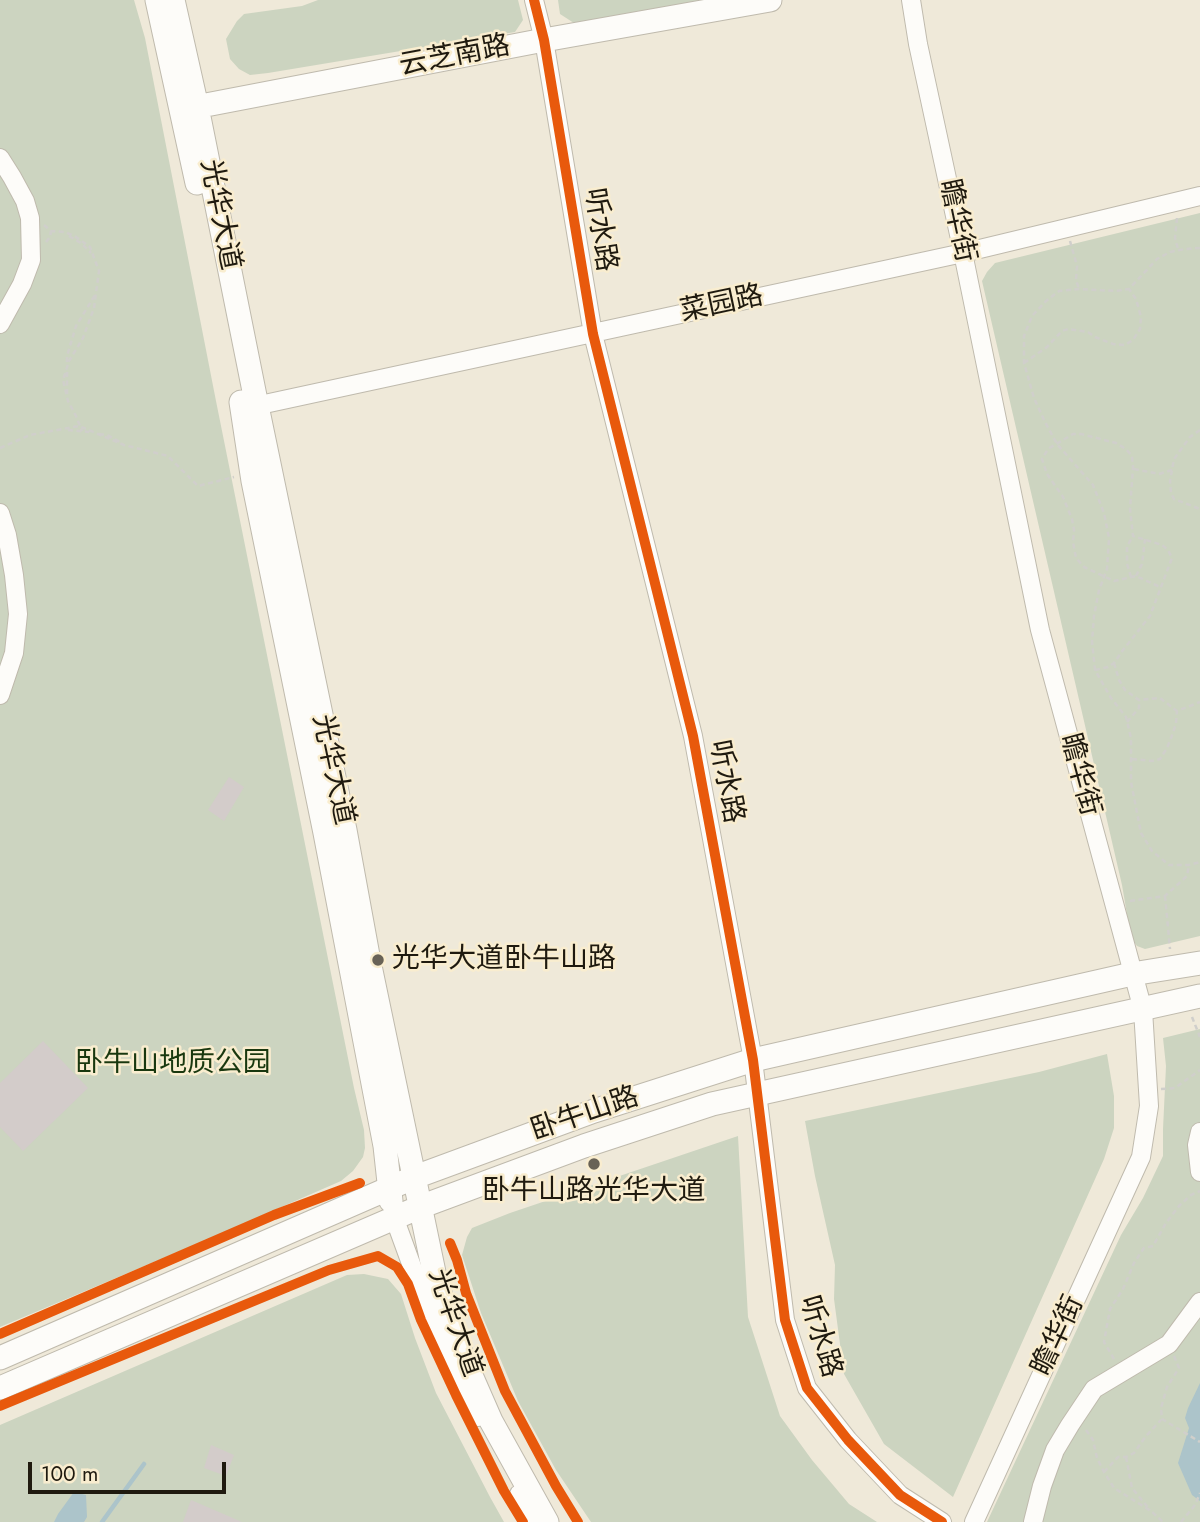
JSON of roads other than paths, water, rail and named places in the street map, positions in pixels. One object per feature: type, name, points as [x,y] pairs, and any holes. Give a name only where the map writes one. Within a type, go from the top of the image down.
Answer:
[{"type":"main road","name":"光华大道","points":[[157,0],[190,108]]},
{"type":"main road","name":"光华大道","points":[[173,0],[190,108],[250,407],[345,830],[369,961],[435,1277],[453,1334],[491,1421],[547,1522]]},
{"type":"main road","name":"云芝南路","points":[[190,108],[544,40],[771,0]]},
{"type":"main road","name":"光华大道","points":[[250,407],[253,481],[385,1146],[388,1189],[394,1217]]},
{"type":"main road","name":"卧牛山路","points":[[0,1358],[415,1177],[594,1111],[753,1060],[1132,974],[1200,963]]},
{"type":"main road","points":[[0,1388],[394,1217],[584,1146],[712,1104],[1192,998]]},
{"type":"street","name":"听水路","points":[[534,0],[544,40],[593,334],[693,736],[753,1060],[785,1320],[807,1388],[848,1440],[900,1495],[942,1522]]},
{"type":"street","name":"瞻华街","points":[[911,0],[1040,630],[1143,1010],[1149,1106],[1141,1157],[974,1522]]},
{"type":"street","points":[[0,158],[24,201],[31,226],[31,260],[22,284],[0,324]]},
{"type":"street","name":"菜园路","points":[[250,407],[963,253],[1200,196]]},
{"type":"street","points":[[0,513],[7,535],[18,614],[14,653],[0,695]]},
{"type":"street","points":[[1200,1132],[1197,1145],[1200,1172]]},
{"type":"street","points":[[394,1217],[447,1357],[534,1522]]},
{"type":"street","points":[[1033,1522],[1055,1450],[1094,1389],[1169,1344],[1200,1302]]},
{"type":"water","points":[[1200,1383],[1200,1501],[1192,1495],[1178,1463],[1189,1428],[1185,1418]]},
{"type":"water","points":[[74,1492],[86,1495],[87,1517],[84,1522],[54,1522],[58,1514]]},
{"type":"waterway","points":[[102,1522],[144,1464]]},
{"type":"place","name":"光华大道卧牛山路","points":[[378,960]]},
{"type":"place","name":"卧牛山路光华大道","points":[[594,1164]]},
{"type":"park label","name":"卧牛山地质公园","points":[[173,1064]]}]
